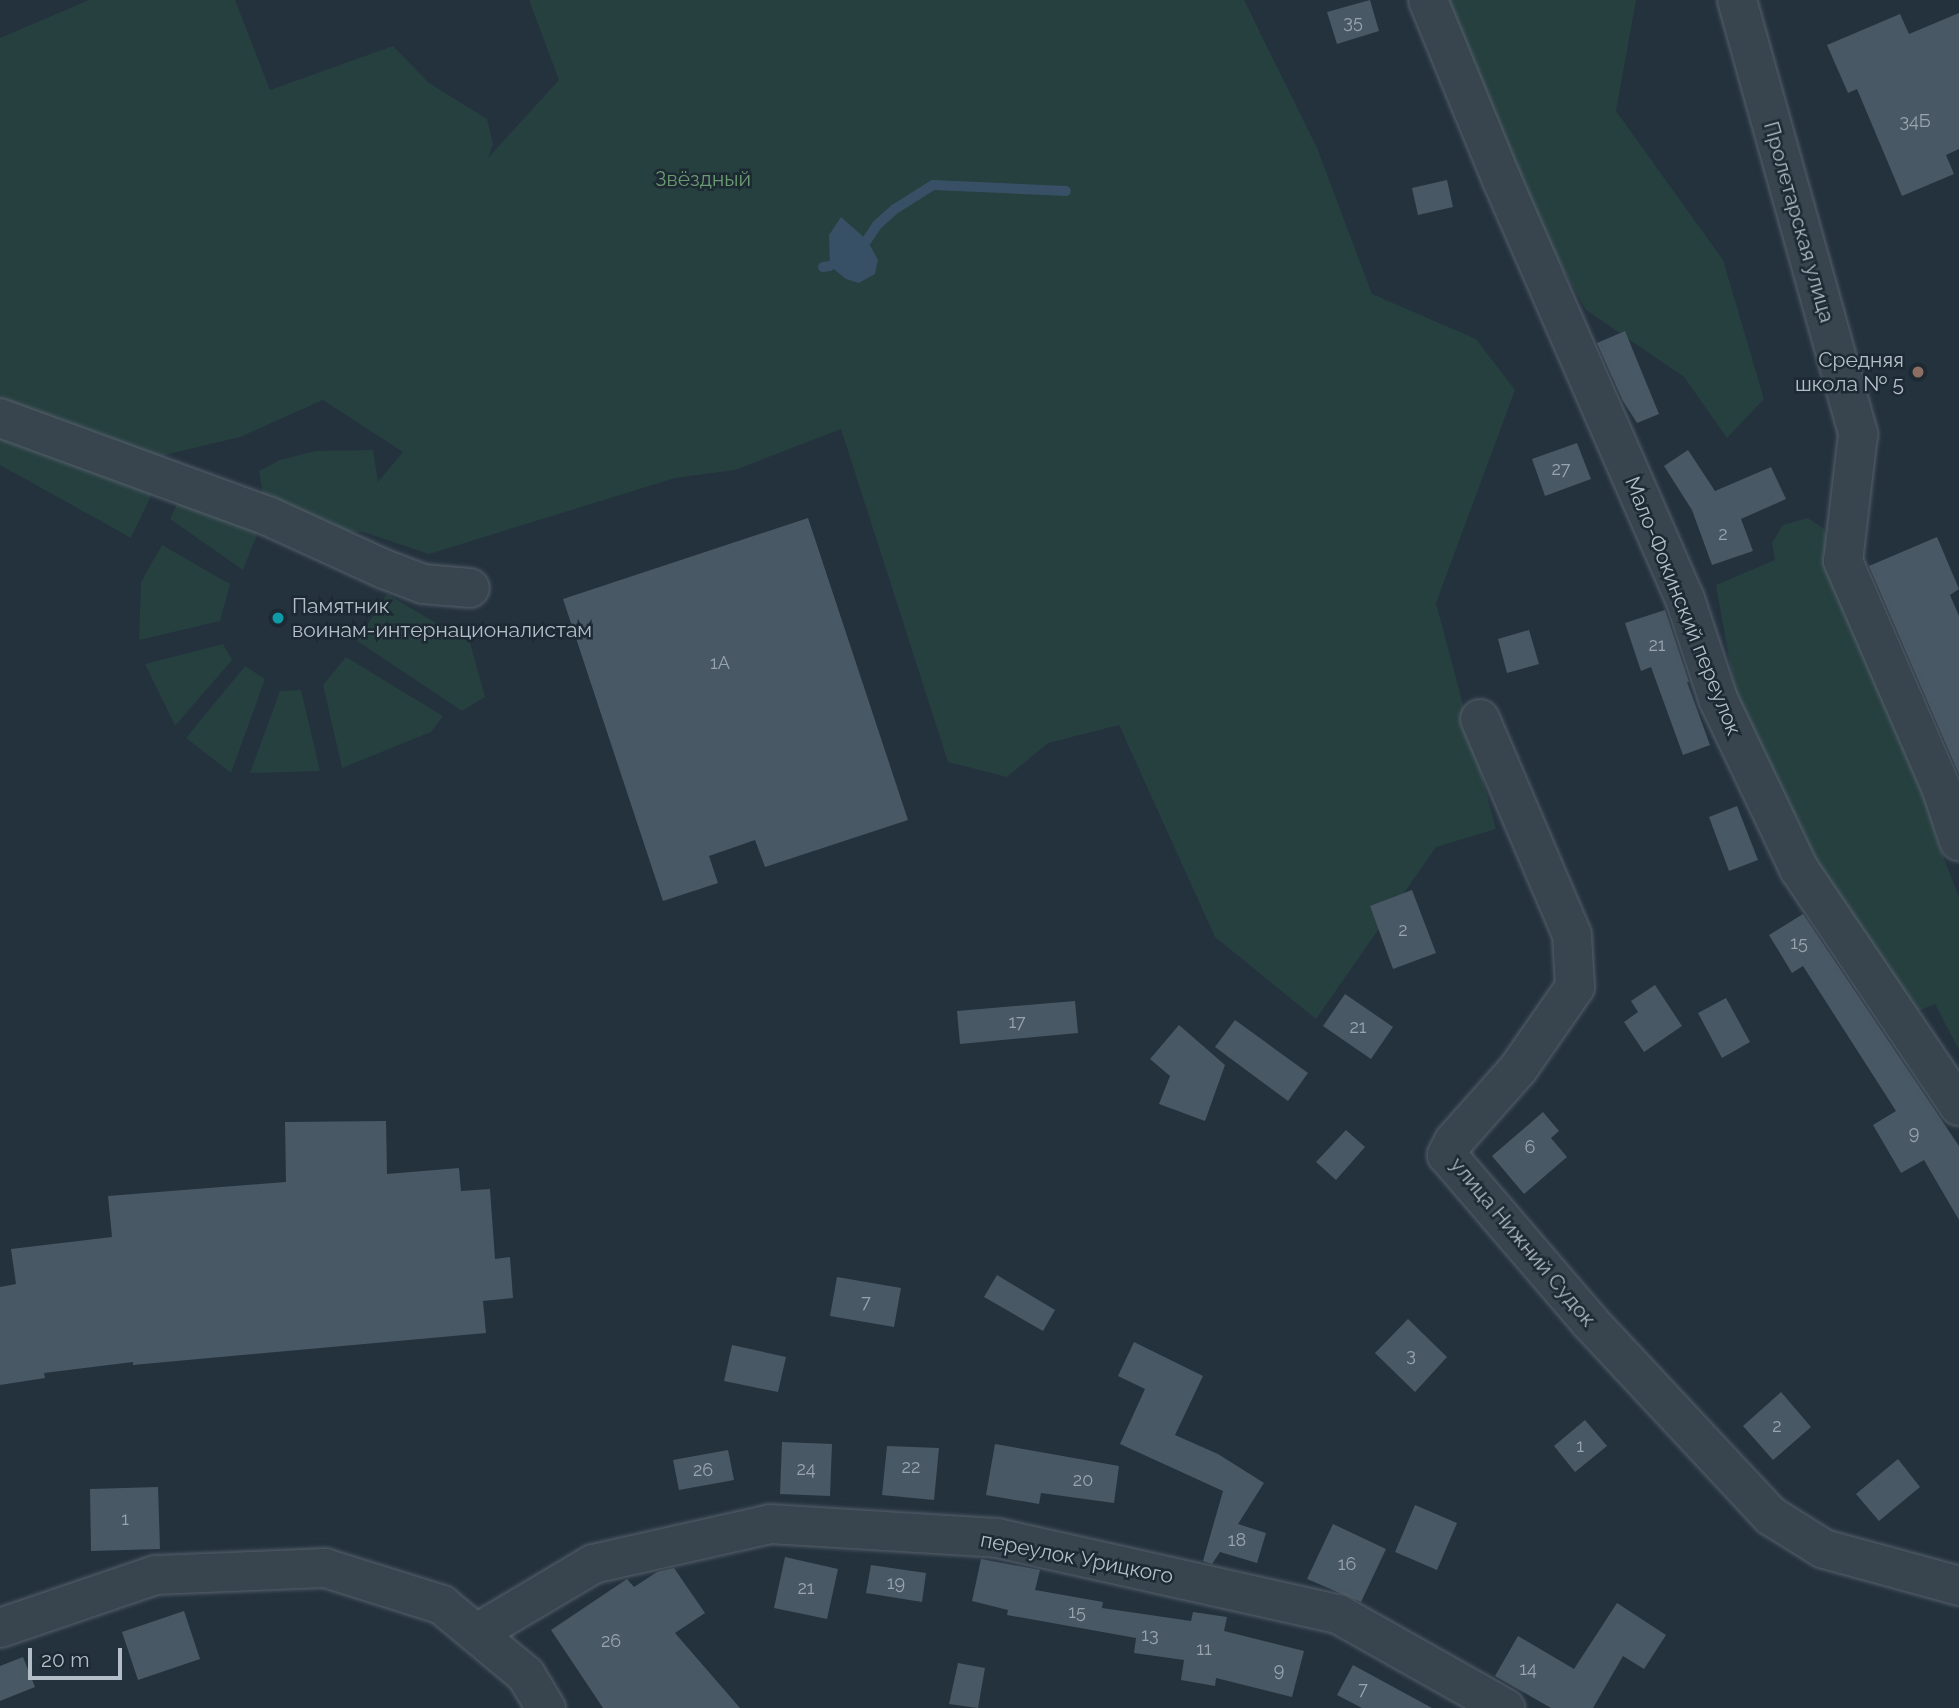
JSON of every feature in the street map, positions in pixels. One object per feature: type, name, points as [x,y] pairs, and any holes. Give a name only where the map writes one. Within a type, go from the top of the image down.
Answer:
[{"type":"street","name":"Мало-Фокинский переулок","points":[[1428,0],[1501,178],[1685,599],[1718,699],[1799,869],[1959,1105]]},
{"type":"street","name":"Пролетарская улица","points":[[1737,0],[1858,434],[1843,561],[1950,786],[1959,841]]},
{"type":"street","points":[[0,418],[268,516],[423,584],[470,588]]},
{"type":"street","name":"улица Нижний Судок","points":[[1480,719],[1572,935],[1575,987],[1518,1069],[1454,1141],[1447,1155],[1590,1322],[1771,1516],[1824,1549],[1959,1586]]},
{"type":"street","name":"переулок Урицкого","points":[[477,1633],[593,1564],[770,1524],[997,1538],[1338,1614],[1505,1708]]},
{"type":"street","points":[[0,1628],[156,1575],[325,1567],[442,1605],[526,1675],[546,1708]]},
{"type":"green space","name":"Звёздный","points":[[89,0],[235,0],[270,90],[393,46],[429,83],[487,119],[493,144],[488,158],[559,80],[529,0],[1244,0],[1317,148],[1372,294],[1476,339],[1515,390],[1436,603],[1496,829],[1436,847],[1316,1019],[1215,937],[1119,725],[1048,743],[1007,777],[948,762],[841,429],[735,470],[675,478],[429,554],[363,532],[315,530],[263,495],[259,471],[280,460],[315,451],[373,450],[378,482],[403,452],[323,400],[240,437],[156,457],[0,403],[0,38]]},
{"type":"green space","points":[[1442,0],[1636,0],[1616,111],[1723,260],[1764,399],[1727,438],[1684,377],[1586,310],[1482,123]]},
{"type":"green space","points":[[0,430],[155,487],[131,538],[0,465]]},
{"type":"green space","points":[[178,502],[258,532],[243,570],[170,519]]},
{"type":"green space","points":[[1808,518],[1824,529],[1919,768],[1936,838],[1959,897],[1959,1050],[1935,1004],[1906,1016],[1807,866],[1739,714],[1716,585],[1775,560],[1772,543],[1783,525]]},
{"type":"green space","points":[[162,545],[230,584],[220,621],[139,640],[141,582]]},
{"type":"green space","points":[[387,594],[470,643],[485,697],[462,711],[357,641]]},
{"type":"green space","points":[[223,644],[232,660],[175,726],[145,664]]},
{"type":"green space","points":[[346,657],[443,716],[431,732],[342,768],[323,685]]},
{"type":"green space","points":[[245,666],[265,679],[231,773],[186,738]]},
{"type":"green space","points":[[301,690],[320,771],[250,773],[280,691]]},
{"type":"water","points":[[841,217],[867,240],[878,260],[875,274],[859,283],[846,279],[830,266],[829,235]]},
{"type":"building","points":[[1370,0],[1379,31],[1337,44],[1327,12]]},
{"type":"building","points":[[1959,13],[1959,149],[1946,155],[1954,174],[1902,196],[1857,89],[1848,93],[1827,45],[1900,14],[1909,34]]},
{"type":"building","points":[[1447,180],[1453,207],[1418,215],[1412,188]]},
{"type":"building","points":[[1625,331],[1659,414],[1637,423],[1623,401],[1597,343]]},
{"type":"building","points":[[1577,443],[1591,479],[1545,496],[1532,459]]},
{"type":"building","points":[[1688,450],[1715,491],[1771,467],[1786,499],[1741,519],[1753,551],[1712,565],[1692,510],[1664,466]]},
{"type":"building","points":[[808,518],[908,820],[765,867],[755,840],[709,856],[718,883],[663,901],[563,599]]},
{"type":"building","points":[[1937,537],[1959,589],[1950,595],[1959,616],[1959,774],[1869,566]]},
{"type":"building","points":[[1665,610],[1710,745],[1683,755],[1651,667],[1641,671],[1625,623]]},
{"type":"building","points":[[1529,630],[1539,664],[1507,673],[1498,639]]},
{"type":"building","points":[[1737,806],[1758,860],[1729,871],[1709,817]]},
{"type":"building","points":[[1412,890],[1436,953],[1393,969],[1370,906]]},
{"type":"building","points":[[1803,914],[1959,1146],[1959,1220],[1924,1160],[1901,1173],[1873,1125],[1896,1111],[1803,966],[1792,973],[1769,935]]},
{"type":"building","points":[[1655,985],[1682,1026],[1644,1052],[1624,1022],[1638,1012],[1631,1001]]},
{"type":"building","points":[[1345,994],[1393,1027],[1371,1059],[1323,1026]]},
{"type":"building","points":[[1726,998],[1750,1042],[1722,1058],[1698,1013]]},
{"type":"building","points":[[1075,1001],[1078,1033],[960,1044],[957,1011]]},
{"type":"building","points":[[1235,1020],[1308,1073],[1288,1101],[1215,1047]]},
{"type":"building","points":[[1179,1025],[1225,1065],[1205,1121],[1159,1104],[1170,1076],[1150,1059]]},
{"type":"building","points":[[1543,1112],[1559,1131],[1551,1138],[1567,1157],[1524,1194],[1492,1156]]},
{"type":"building","points":[[386,1121],[387,1174],[459,1168],[461,1191],[490,1189],[495,1259],[510,1257],[513,1298],[483,1301],[486,1333],[133,1365],[133,1362],[44,1373],[45,1378],[0,1385],[0,1287],[16,1284],[11,1249],[112,1237],[108,1196],[286,1182],[285,1122]]},
{"type":"building","points":[[1346,1130],[1365,1147],[1336,1180],[1316,1162]]},
{"type":"building","points":[[997,1275],[1055,1310],[1043,1331],[984,1297]]},
{"type":"building","points":[[837,1277],[901,1288],[894,1327],[830,1316]]},
{"type":"building","points":[[1408,1319],[1447,1357],[1415,1392],[1375,1353]]},
{"type":"building","points":[[1134,1342],[1203,1376],[1175,1435],[1218,1454],[1264,1483],[1238,1524],[1266,1533],[1257,1563],[1220,1552],[1212,1564],[1203,1561],[1223,1491],[1120,1444],[1145,1389],[1118,1376]]},
{"type":"building","points":[[732,1345],[786,1357],[778,1392],[724,1381]]},
{"type":"building","points":[[1781,1392],[1811,1427],[1773,1460],[1743,1426]]},
{"type":"building","points":[[1585,1420],[1607,1446],[1575,1472],[1554,1446]]},
{"type":"building","points":[[782,1442],[832,1444],[830,1496],[780,1494]]},
{"type":"building","points":[[995,1444],[1119,1466],[1114,1503],[1041,1493],[1039,1504],[986,1495]]},
{"type":"building","points":[[887,1446],[939,1448],[934,1500],[882,1495]]},
{"type":"building","points":[[728,1450],[734,1480],[679,1490],[673,1460]]},
{"type":"building","points":[[1898,1459],[1920,1487],[1879,1521],[1856,1494]]},
{"type":"building","points":[[158,1487],[160,1549],[91,1551],[90,1489]]},
{"type":"building","points":[[1415,1505],[1457,1523],[1437,1570],[1395,1552]]},
{"type":"building","points":[[1333,1524],[1386,1549],[1361,1602],[1307,1579]]},
{"type":"building","points":[[785,1557],[838,1569],[827,1619],[774,1608]]},
{"type":"building","points":[[981,1559],[1040,1570],[1035,1590],[1103,1602],[1102,1608],[1191,1621],[1193,1612],[1227,1617],[1224,1631],[1304,1651],[1292,1697],[1216,1678],[1215,1686],[1181,1680],[1184,1660],[1134,1653],[1136,1638],[1007,1615],[1008,1610],[972,1601]]},
{"type":"building","points":[[871,1565],[926,1573],[922,1602],[866,1593]]},
{"type":"building","points":[[674,1568],[705,1613],[675,1633],[740,1708],[603,1708],[551,1630],[627,1579],[634,1587],[657,1572]]},
{"type":"building","points":[[1617,1603],[1666,1635],[1644,1669],[1623,1656],[1593,1708],[1551,1708],[1495,1676],[1518,1636],[1574,1669]]},
{"type":"building","points":[[184,1611],[200,1659],[138,1680],[122,1632]]},
{"type":"building","points":[[23,1657],[35,1687],[0,1701],[0,1666]]},
{"type":"building","points":[[958,1663],[985,1668],[978,1708],[949,1704]]},
{"type":"building","points":[[1353,1665],[1432,1708],[1362,1708],[1337,1695]]},
{"type":"waterway","points":[[867,240],[877,225],[895,209],[933,185],[1066,191]]},
{"type":"waterway","points":[[823,267],[830,266]]},
{"type":"place","name":"Средняя школа № 5","points":[[1918,372]]},
{"type":"place","name":"Памятник воинам-интернационалистам","points":[[278,618]]}]
